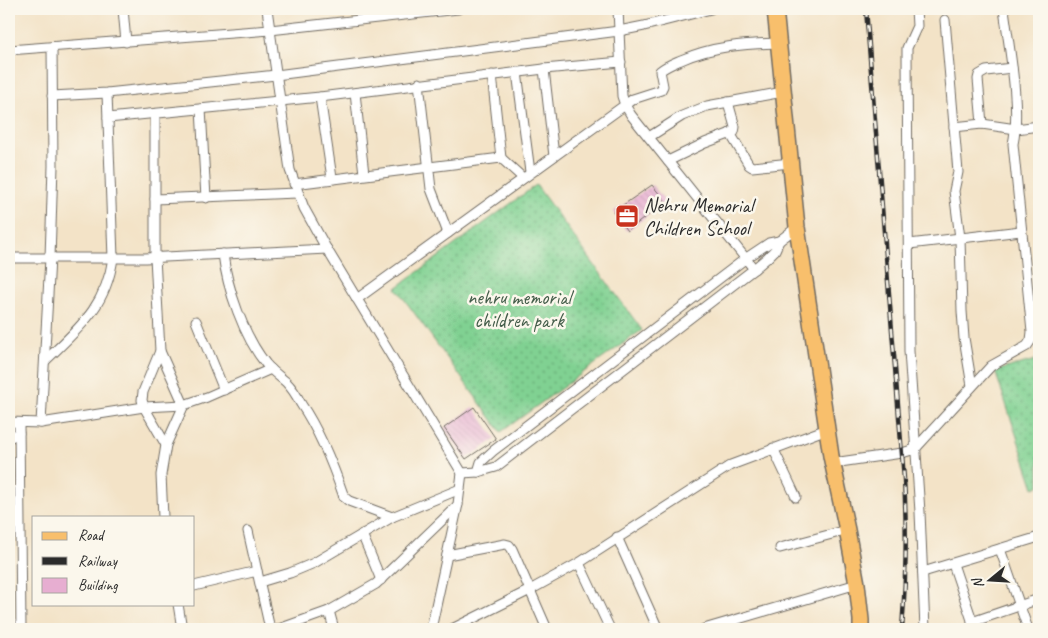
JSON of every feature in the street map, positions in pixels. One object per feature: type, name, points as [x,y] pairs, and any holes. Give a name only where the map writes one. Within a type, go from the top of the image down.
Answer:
[{"type":"main road","points":[[775,9],[797,227],[827,429],[857,584],[861,629]]},
{"type":"street","points":[[123,9],[126,42]]},
{"type":"street","points":[[267,9],[279,101],[290,170],[295,188],[327,249],[462,473],[458,504],[431,629]]},
{"type":"street","points":[[9,50],[270,30],[458,9]]},
{"type":"street","points":[[618,9],[622,96],[625,105],[754,269]]},
{"type":"street","points":[[52,96],[107,93],[276,75],[619,31],[712,9]]},
{"type":"street","points":[[916,9],[918,26],[906,54],[909,351],[920,512],[925,629]]},
{"type":"street","points":[[1004,9],[1012,68],[1016,129],[1013,144],[1032,332],[1031,340],[1027,346]]},
{"type":"street","points":[[945,20],[958,176],[954,191],[960,238],[964,338],[972,386]]},
{"type":"street","points":[[357,299],[625,105],[660,90],[663,86],[660,71],[693,55],[712,49],[736,45],[778,43]]},
{"type":"street","points":[[41,423],[50,258],[52,47]]},
{"type":"street","points":[[108,118],[320,97],[419,83],[621,62]]},
{"type":"street","points":[[982,124],[978,80],[980,75],[986,71],[1012,68]]},
{"type":"street","points":[[544,69],[554,156]]},
{"type":"street","points":[[517,72],[526,175]]},
{"type":"street","points":[[492,75],[501,158]]},
{"type":"street","points":[[419,83],[433,196],[448,233]]},
{"type":"street","points":[[649,137],[694,111],[728,102],[783,92]]},
{"type":"street","points":[[45,361],[94,311],[108,282],[113,258],[107,93]]},
{"type":"street","points":[[356,93],[364,174]]},
{"type":"street","points":[[320,97],[332,178]]},
{"type":"street","points":[[668,161],[735,130],[728,102]]},
{"type":"street","points":[[201,109],[206,198]]},
{"type":"street","points":[[155,114],[155,257],[160,351],[184,405],[166,445],[161,476],[163,516]]},
{"type":"street","points":[[954,127],[982,124],[1016,129],[1039,126]]},
{"type":"street","points":[[730,133],[752,167],[791,163]]},
{"type":"street","points":[[155,199],[206,198],[295,188],[332,178],[501,158],[526,175]]},
{"type":"street","points":[[462,473],[478,472],[496,467],[754,269],[774,250],[779,241],[797,227]]},
{"type":"street","points":[[909,244],[1022,231]]},
{"type":"street","points":[[478,472],[481,462],[493,451],[745,259],[769,243],[779,241]]},
{"type":"street","points":[[9,258],[155,257],[327,249]]},
{"type":"street","points":[[223,254],[243,325],[257,351],[271,370],[288,384],[303,406],[330,459],[344,497],[350,502],[392,517]]},
{"type":"street","points":[[196,321],[224,390]]},
{"type":"street","points":[[637,343],[645,353]]},
{"type":"street","points":[[833,463],[915,449],[991,366],[1027,346],[1039,343]]},
{"type":"street","points":[[160,351],[143,392],[142,400],[144,407],[166,445]]},
{"type":"street","points":[[9,422],[41,423],[144,407],[184,405],[271,370]]},
{"type":"street","points":[[19,423],[21,629]]},
{"type":"street","points":[[452,629],[579,563],[725,469],[774,448],[827,429]]},
{"type":"street","points":[[9,438],[19,433]]},
{"type":"street","points":[[774,448],[796,497]]},
{"type":"street","points":[[260,582],[314,563],[392,517],[460,489]]},
{"type":"street","points":[[278,629],[328,611],[381,580],[458,504]]},
{"type":"street","points":[[780,548],[848,530]]},
{"type":"street","points":[[248,531],[270,629]]},
{"type":"street","points":[[362,534],[381,580]]},
{"type":"street","points":[[617,537],[658,629]]},
{"type":"street","points":[[922,572],[1039,538]]},
{"type":"street","points":[[447,555],[504,544],[509,545],[547,629]]},
{"type":"street","points":[[1000,550],[1028,629]]},
{"type":"street","points":[[9,560],[20,559]]},
{"type":"street","points":[[579,563],[610,629]]},
{"type":"street","points":[[953,564],[973,626],[1039,599]]},
{"type":"street","points":[[195,586],[257,571]]},
{"type":"street","points":[[704,629],[857,584]]},
{"type":"street","points":[[178,606],[182,629]]},
{"type":"street","points":[[328,611],[334,629]]},
{"type":"green space","name":"nehru memorial children park","points":[[536,185],[642,330],[501,432],[396,288]]},
{"type":"green space","points":[[1039,359],[1039,486],[1034,488],[995,371]]},
{"type":"building","points":[[652,185],[666,202],[627,231],[613,212]]},
{"type":"building","points":[[474,407],[496,439],[466,459],[444,428]]},
{"type":"railway","points":[[866,9],[904,479],[906,554],[902,629]]},
{"type":"place","name":"Nehru Memorial Children School","points":[[627,216]]}]
